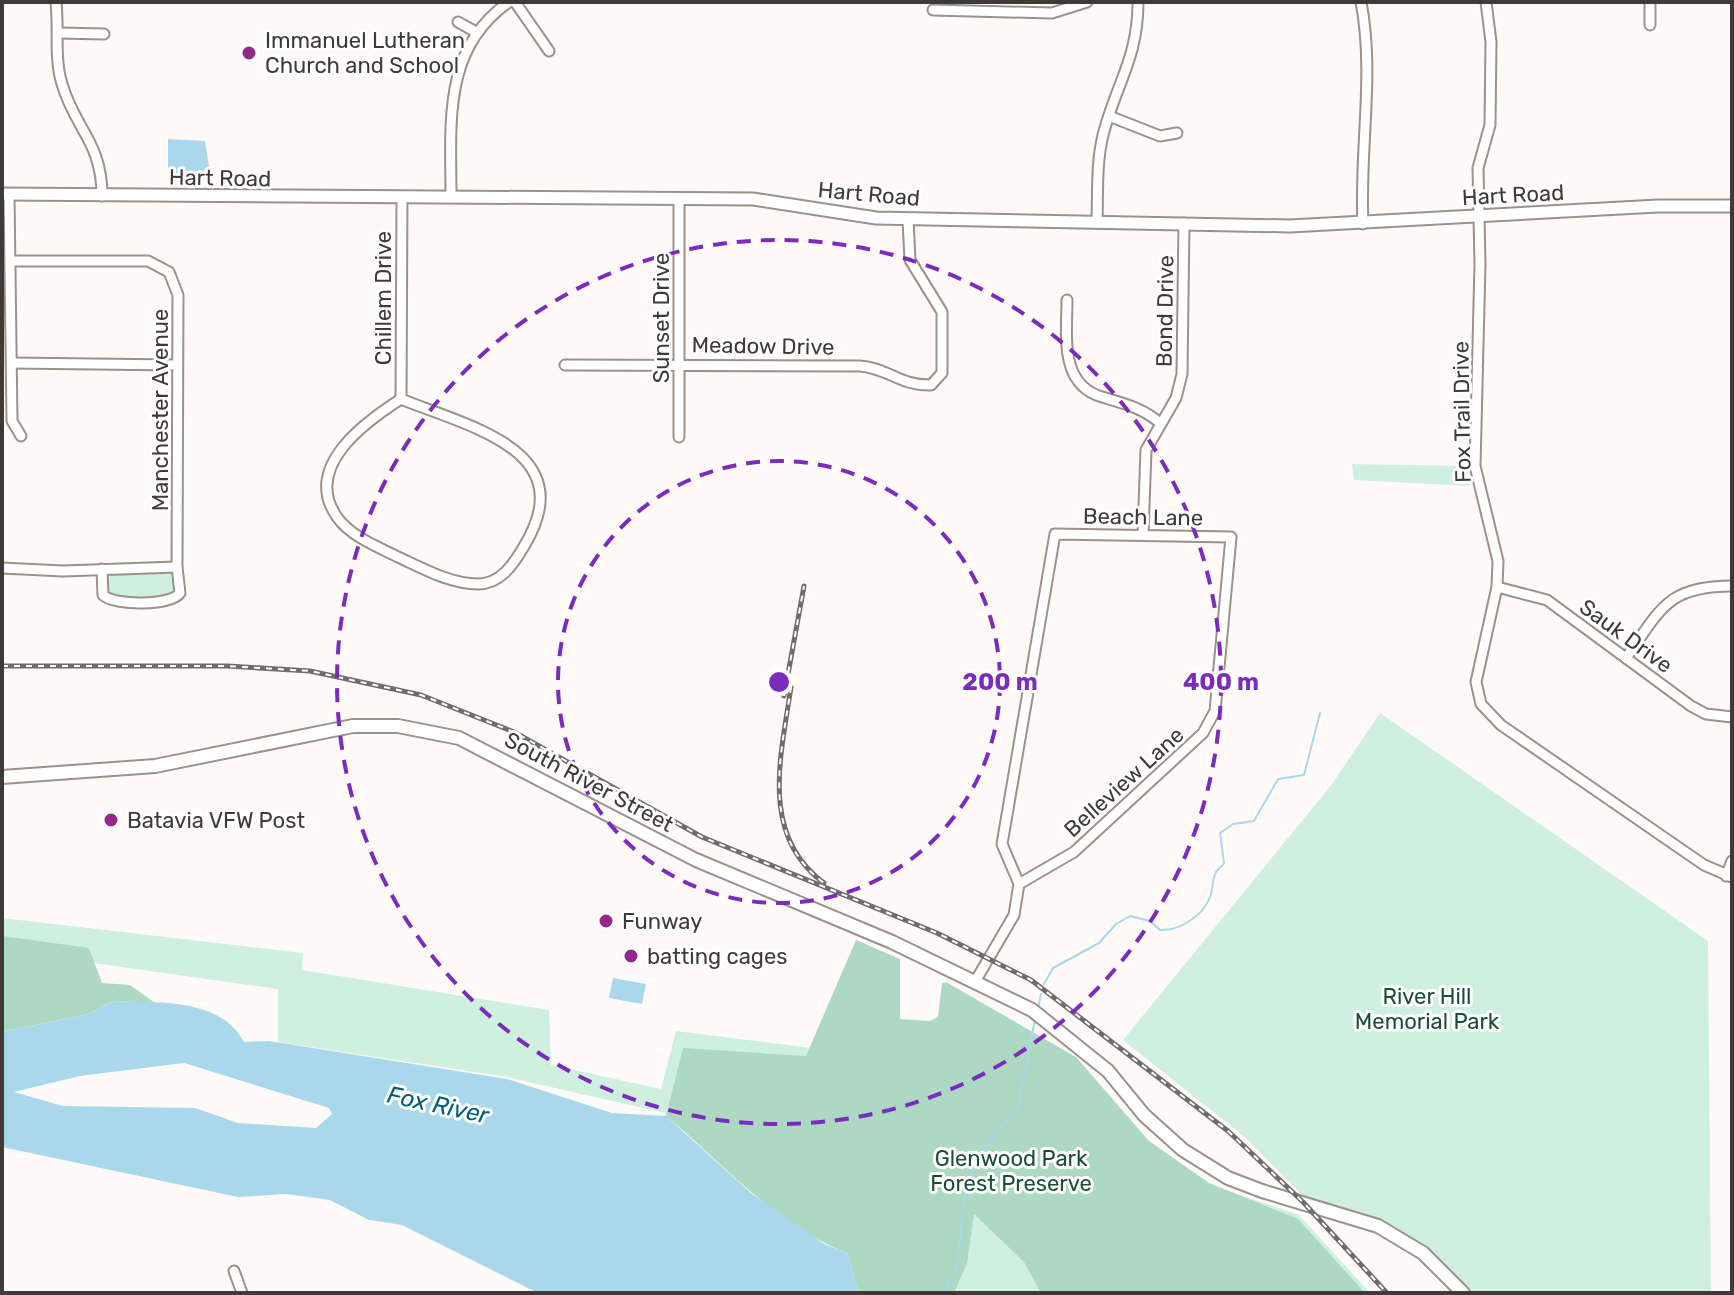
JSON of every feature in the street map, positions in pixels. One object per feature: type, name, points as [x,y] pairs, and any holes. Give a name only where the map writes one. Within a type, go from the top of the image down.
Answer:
[{"type":"main road","name":"South River Street","points":[[2,777],[155,766],[353,726],[398,726],[431,731],[483,748],[624,824],[734,878],[976,980],[1032,1010],[1082,1047],[1108,1071],[1144,1115],[1183,1150],[1228,1178],[1378,1226],[1423,1253],[1463,1293]]},
{"type":"street","points":[[56,2],[61,83],[93,144],[100,166],[102,196]]},
{"type":"street","points":[[451,197],[451,95],[461,57],[476,32],[512,2],[549,51]]},
{"type":"street","points":[[933,10],[981,7],[1052,13],[1087,2]]},
{"type":"street","points":[[1097,223],[1100,151],[1109,116],[1132,60],[1138,2]]},
{"type":"street","points":[[1361,2],[1366,41],[1366,139],[1361,181],[1363,224]]},
{"type":"street","name":"Fox Trail Drive","points":[[1486,2],[1490,26],[1490,125],[1478,168],[1476,216],[1480,264],[1475,466],[1494,536],[1497,587],[1477,672],[1477,693],[1487,713],[1704,865],[1729,877]]},
{"type":"street","points":[[1650,2],[1650,25]]},
{"type":"street","points":[[458,22],[476,32]]},
{"type":"street","points":[[58,33],[104,34]]},
{"type":"street","points":[[1109,116],[1160,136],[1177,133]]},
{"type":"street","points":[[5,194],[10,261],[12,421],[21,436]]},
{"type":"street","name":"Hart Road","points":[[5,194],[753,199],[849,216],[1097,223],[1363,224],[1476,216],[1732,206]]},
{"type":"street","name":"Chillem Drive","points":[[401,399],[402,197]]},
{"type":"street","name":"Sunset Drive","points":[[679,198],[679,437]]},
{"type":"street","name":"Meadow Drive","points":[[565,365],[860,366],[919,385],[931,385],[938,380],[942,364],[942,312],[910,260],[908,219]]},
{"type":"street","name":"Bond Drive","points":[[1143,534],[1145,457],[1159,422],[1176,398],[1182,374],[1184,223]]},
{"type":"street","name":"Manchester Avenue","points":[[10,261],[148,261],[169,272],[178,295],[177,567],[180,593],[169,602],[109,601],[102,591],[102,569]]},
{"type":"street","points":[[1067,300],[1067,356],[1079,382],[1091,394],[1136,406],[1159,422]]},
{"type":"street","points":[[12,363],[176,365]]},
{"type":"street","points":[[401,399],[503,441],[530,462],[541,493],[537,523],[516,560],[493,581],[467,583],[437,574],[363,538],[338,518],[328,483],[338,452],[349,438],[401,399]]},
{"type":"street","name":"Beach Lane","points":[[1019,884],[1002,844],[1055,534],[1231,537]]},
{"type":"street","name":"Belleview Lane","points":[[1019,884],[1074,852],[1210,723],[1215,711],[1231,537]]},
{"type":"street","points":[[2,568],[177,567]]},
{"type":"street","points":[[1626,658],[1666,604],[1679,593],[1695,587],[1732,586]]},
{"type":"street","name":"Sauk Drive","points":[[1497,587],[1547,600],[1698,710],[1732,717]]},
{"type":"street","points":[[1729,877],[1732,861]]},
{"type":"street","points":[[976,980],[1014,915],[1019,884]]},
{"type":"street","points":[[234,1271],[242,1293]]},
{"type":"green space","points":[[1352,464],[1467,466],[1470,486],[1354,480]]},
{"type":"green space","points":[[110,573],[173,574],[176,590],[168,598],[114,598],[107,591]]},
{"type":"green space","name":"River Hill Memorial Park","points":[[1380,713],[1708,941],[1711,1293],[1470,1293],[1436,1255],[1417,1241],[1370,1216],[1304,1197],[1246,1138],[1123,1040],[1332,784]]},
{"type":"green space","name":"Glenwood Park Forest Preserve","points":[[2,918],[303,953],[302,970],[549,1010],[551,1065],[661,1089],[676,1031],[812,1048],[1147,1142],[1208,1184],[1299,1215],[1370,1293],[861,1293],[848,1251],[665,1113],[507,1077],[278,1042],[278,989],[2,950]]},
{"type":"green space","points":[[2,936],[89,948],[102,983],[130,985],[155,1003],[112,1001],[89,1014],[2,1032]]},
{"type":"green space","name":"Glenwood Park Forest Preserve","points":[[856,940],[900,959],[900,1019],[930,1021],[938,1017],[942,983],[946,982],[1076,1057],[1149,1141],[1209,1183],[1298,1219],[1365,1293],[1041,1293],[1024,1262],[974,1214],[967,1263],[954,1293],[859,1293],[847,1253],[796,1227],[773,1210],[666,1116],[683,1048],[806,1056]]},
{"type":"water","points":[[168,139],[205,141],[211,179],[168,178]]},
{"type":"water","points":[[613,978],[646,984],[642,1004],[609,998]]},
{"type":"water","name":"Fox River","points":[[112,1001],[186,1005],[220,1017],[233,1027],[244,1042],[269,1041],[507,1079],[612,1113],[666,1116],[751,1193],[824,1244],[847,1253],[859,1293],[538,1293],[402,1225],[369,1220],[330,1200],[286,1194],[238,1197],[2,1147],[2,1032],[89,1014]],"holes":[[[184,1063],[329,1108],[332,1114],[316,1128],[238,1123],[195,1108],[63,1106],[14,1092],[80,1076]]]},
{"type":"waterway","points":[[1044,984],[1053,968],[1099,943],[1116,924],[1130,916],[1150,921],[1160,930],[1175,928],[1196,916],[1207,904],[1215,875],[1224,863],[1220,833],[1233,824],[1254,821],[1278,779],[1304,775],[1320,713]]},
{"type":"waterway","points":[[1038,1009],[1041,994]]},
{"type":"waterway","points":[[943,1293],[957,1268],[965,1189],[981,1153],[1018,1107],[1035,1019]]},
{"type":"railway","points":[[784,696],[804,586]]},
{"type":"railway","points":[[2,666],[227,666],[310,671],[421,695],[514,732],[702,837],[937,933],[1031,980],[1228,1131],[1303,1202],[1387,1293]]},
{"type":"railway","points":[[791,687],[780,767],[782,818],[790,842],[804,864],[824,883]]},
{"type":"place","name":"Immanuel Lutheran Church and School","points":[[249,53]]},
{"type":"place","name":"Batavia VFW Post","points":[[111,820]]},
{"type":"place","name":"Funway","points":[[606,921]]},
{"type":"place","name":"batting cages","points":[[631,956]]}]
